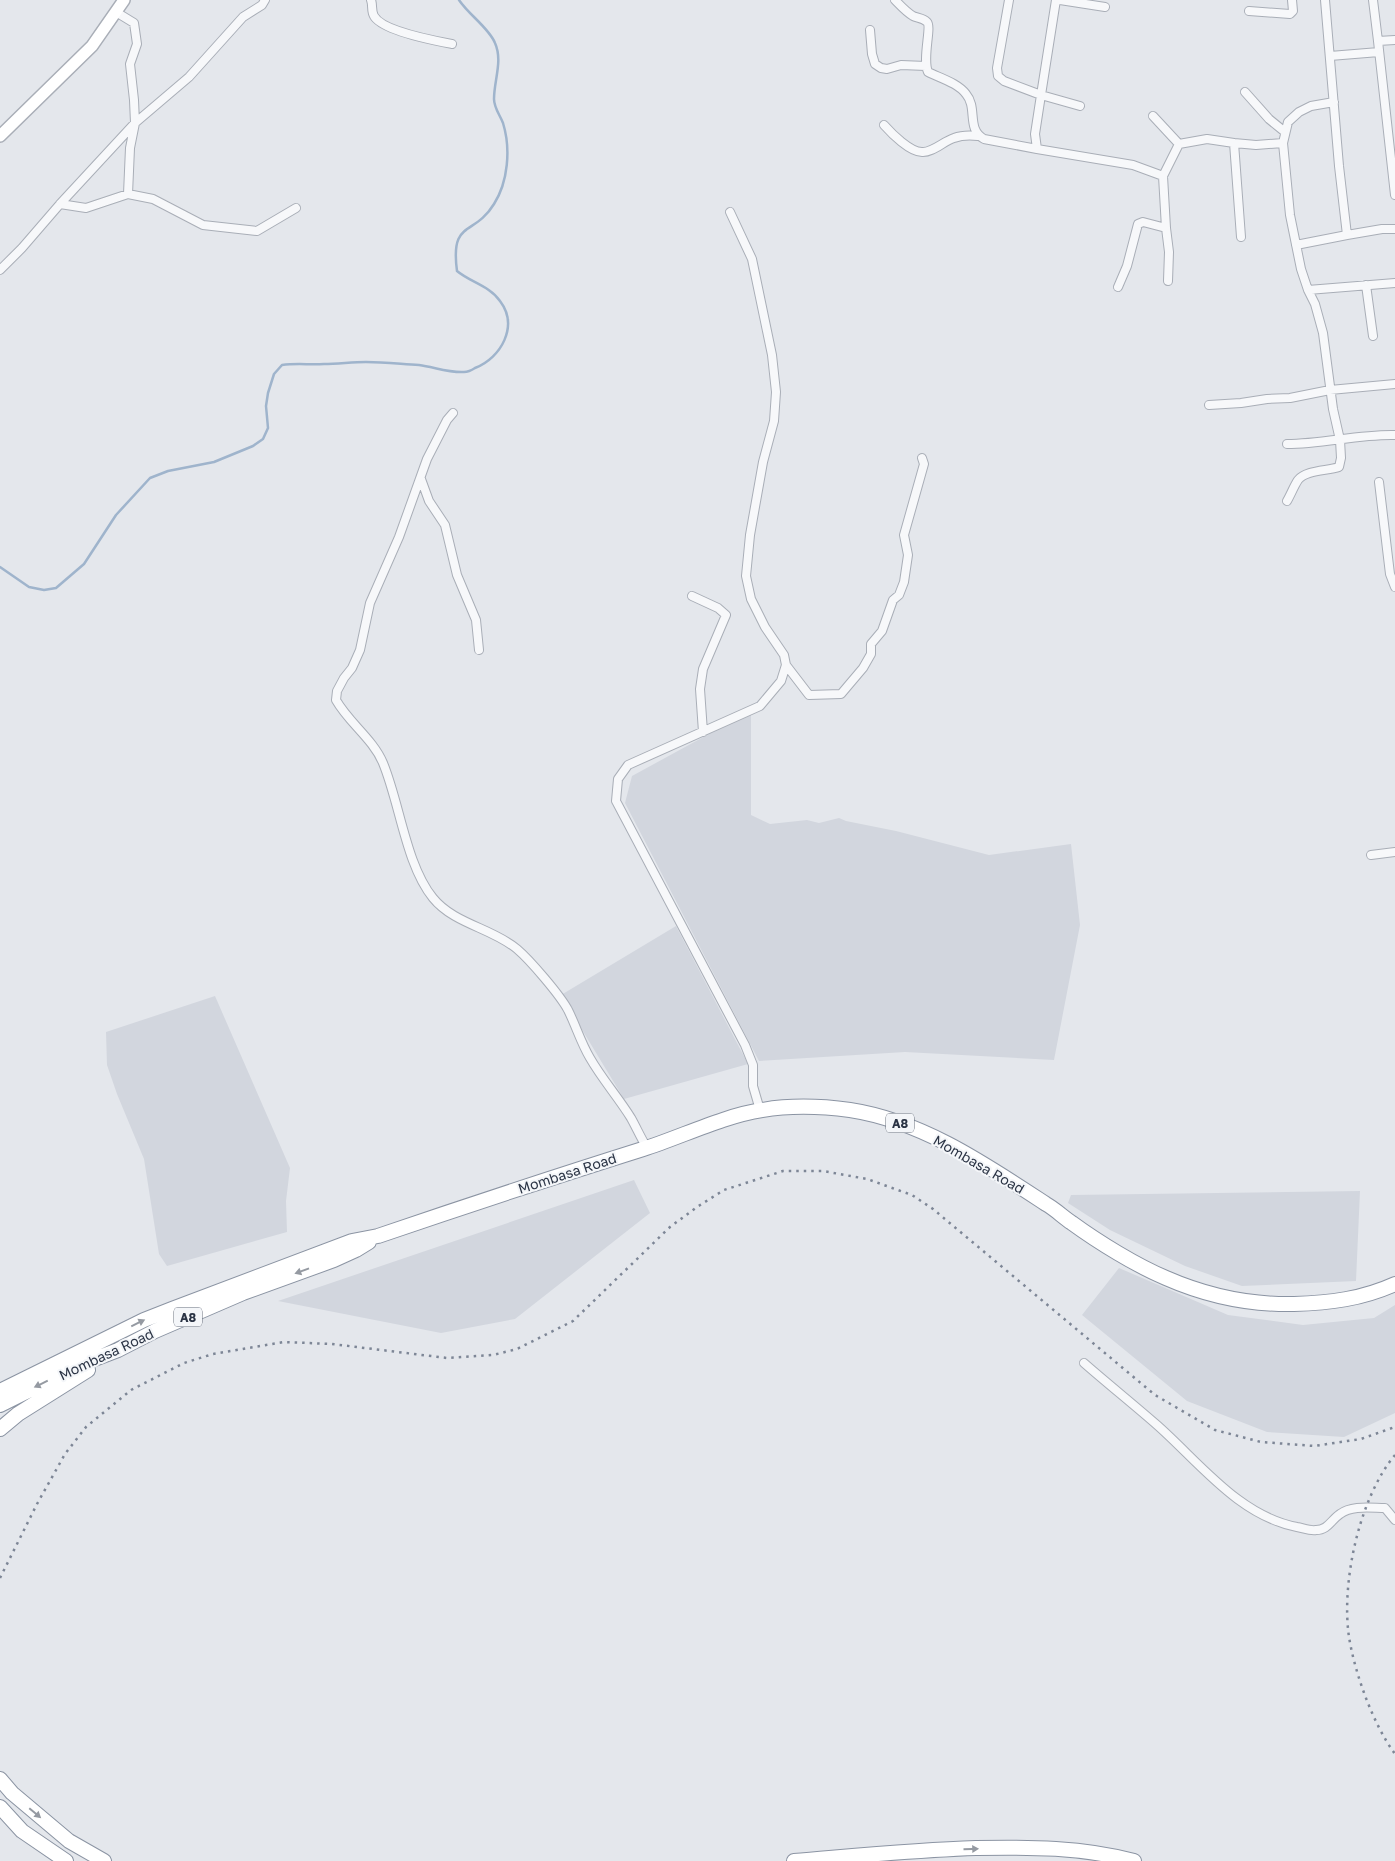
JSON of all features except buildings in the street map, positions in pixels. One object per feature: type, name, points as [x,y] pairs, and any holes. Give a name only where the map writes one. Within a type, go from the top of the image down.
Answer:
[{"type":"highway","name":"Mombasa Road","points":[[0,1391],[144,1320],[352,1241],[378,1236],[647,1148],[664,1140],[760,1110],[798,1106],[850,1110],[913,1127],[960,1150],[1132,1261],[1164,1277],[1222,1298],[1263,1304],[1326,1303],[1369,1294],[1395,1284]]},
{"type":"highway","name":"Mombasa Road","points":[[0,1405],[84,1363],[118,1350],[155,1331],[244,1293],[356,1250],[378,1236]]},
{"type":"highway","points":[[0,1429],[18,1414],[118,1350]]},
{"type":"highway","points":[[0,1779],[12,1793],[69,1841],[104,1861]]},
{"type":"highway","points":[[0,1807],[22,1831],[66,1861]]},
{"type":"highway","points":[[794,1861],[922,1856],[1008,1847],[1060,1848],[1134,1861]]},
{"type":"main road","points":[[0,136],[92,46],[124,0]]},
{"type":"street","points":[[0,270],[135,123],[189,77],[243,17],[262,5],[265,0]]},
{"type":"street","points":[[371,0],[373,15],[380,22],[412,35],[452,44]]},
{"type":"street","points":[[895,0],[911,15],[924,20],[930,26],[926,48],[928,72],[961,89],[968,95],[974,129],[978,136]]},
{"type":"street","points":[[1009,0],[997,68],[998,76],[1004,81],[1041,95],[1080,106]]},
{"type":"street","points":[[1037,149],[1035,134],[1058,0],[1105,7]]},
{"type":"street","points":[[1249,11],[1290,14],[1294,11],[1292,0]]},
{"type":"street","points":[[1325,0],[1347,235]]},
{"type":"street","points":[[1374,0],[1379,52],[1392,130],[1395,195]]},
{"type":"street","points":[[116,12],[134,23],[137,44],[130,64],[135,123],[130,148],[128,194]]},
{"type":"street","points":[[870,30],[872,54],[875,64],[881,68],[887,69],[901,65],[926,66]]},
{"type":"street","points":[[1378,42],[1395,40]]},
{"type":"street","points":[[1330,56],[1379,52]]},
{"type":"street","points":[[1245,92],[1269,119],[1285,132]]},
{"type":"street","points":[[1287,501],[1299,478],[1310,472],[1327,471],[1339,467],[1341,458],[1340,440],[1330,390],[1320,318],[1308,290],[1290,215],[1283,143],[1288,122],[1299,112],[1311,106],[1334,102]]},
{"type":"street","points":[[1153,116],[1179,144]]},
{"type":"street","points":[[884,125],[917,152],[924,153],[954,138],[968,135],[1133,166],[1163,176]]},
{"type":"street","points":[[1179,144],[1207,139],[1256,145],[1283,143]]},
{"type":"street","points":[[1234,143],[1241,237]]},
{"type":"street","points":[[1168,281],[1169,252],[1163,176],[1179,144]]},
{"type":"street","points":[[60,204],[86,208],[128,194],[153,199],[204,225],[257,231],[296,208]]},
{"type":"street","points":[[730,212],[752,259],[772,355],[776,392],[774,421],[763,462],[750,535],[746,576],[751,599],[764,627],[784,655],[786,665],[809,695],[841,694],[863,668],[871,654],[872,644],[882,631],[892,600],[899,595],[904,582],[908,555],[904,535],[924,464],[922,458]]},
{"type":"street","points":[[1118,287],[1127,266],[1138,224],[1143,222],[1166,228]]},
{"type":"street","points":[[1296,245],[1382,229],[1395,229]]},
{"type":"street","points":[[1308,290],[1395,283]]},
{"type":"street","points":[[1366,285],[1373,336]]},
{"type":"street","points":[[1209,405],[1290,398],[1330,390],[1395,384]]},
{"type":"street","points":[[453,413],[447,420],[427,459],[399,537],[370,603],[360,650],[352,668],[337,691],[336,700],[342,711],[372,745],[382,761],[392,786],[412,857],[432,898],[442,907],[476,927],[503,938],[518,950],[558,995],[568,1010],[589,1056],[630,1117],[647,1148]]},
{"type":"street","points":[[1287,444],[1312,444],[1381,435],[1395,435]]},
{"type":"street","points":[[421,479],[428,501],[445,524],[457,575],[476,620],[479,650]]},
{"type":"street","points":[[1379,482],[1390,574],[1395,587]]},
{"type":"street","points":[[692,596],[718,608],[726,616],[703,669],[700,689],[703,732]]},
{"type":"street","points":[[760,1110],[753,1086],[753,1065],[745,1045],[701,965],[616,801],[618,779],[628,766],[760,706],[781,681],[786,665]]},
{"type":"street","points":[[1371,855],[1395,852]]},
{"type":"street","points":[[1084,1363],[1158,1426],[1213,1479],[1263,1516],[1287,1525],[1316,1530],[1328,1527],[1340,1513],[1355,1508],[1384,1508],[1395,1520]]},
{"type":"shaded area","points":[[751,711],[751,815],[770,824],[807,820],[819,823],[839,818],[989,855],[1071,844],[1080,925],[1054,1060],[905,1052],[759,1061],[625,803],[632,776]]},
{"type":"shaded area","points":[[676,926],[748,1064],[624,1099],[561,995]]},
{"type":"shaded area","points":[[215,996],[290,1168],[286,1201],[287,1232],[167,1266],[159,1254],[144,1159],[107,1065],[106,1032]]},
{"type":"shaded area","points":[[634,1180],[650,1213],[515,1319],[441,1333],[278,1301]]},
{"type":"shaded area","points":[[1360,1191],[1356,1281],[1242,1286],[1185,1266],[1110,1230],[1068,1203],[1071,1195]]},
{"type":"shaded area","points":[[1119,1268],[1228,1315],[1303,1325],[1374,1318],[1395,1305],[1395,1413],[1344,1437],[1267,1432],[1187,1401],[1082,1315]]},
{"type":"waterway","points":[[0,567],[29,587],[44,590],[56,588],[84,564],[116,515],[150,478],[168,471],[214,462],[253,446],[263,439],[268,428],[266,406],[268,393],[274,374],[282,365],[379,362],[419,365],[453,372],[465,372],[493,357],[504,340],[507,331],[508,321],[505,311],[496,296],[457,271],[456,255],[460,236],[486,214],[499,195],[507,165],[507,144],[503,123],[494,102],[498,64],[495,43],[488,32],[459,0]]},
{"type":"railway","points":[[0,1578],[37,1504],[65,1454],[86,1427],[131,1390],[184,1363],[213,1354],[284,1342],[332,1344],[447,1358],[493,1355],[517,1349],[573,1321],[670,1227],[697,1207],[724,1190],[783,1171],[823,1171],[867,1179],[912,1195],[933,1209],[1155,1395],[1215,1430],[1261,1442],[1314,1446],[1361,1439],[1395,1427]]},
{"type":"railway","points":[[1395,1455],[1382,1473],[1363,1517],[1351,1567],[1347,1615],[1349,1637],[1360,1682],[1372,1714],[1395,1754]]}]
